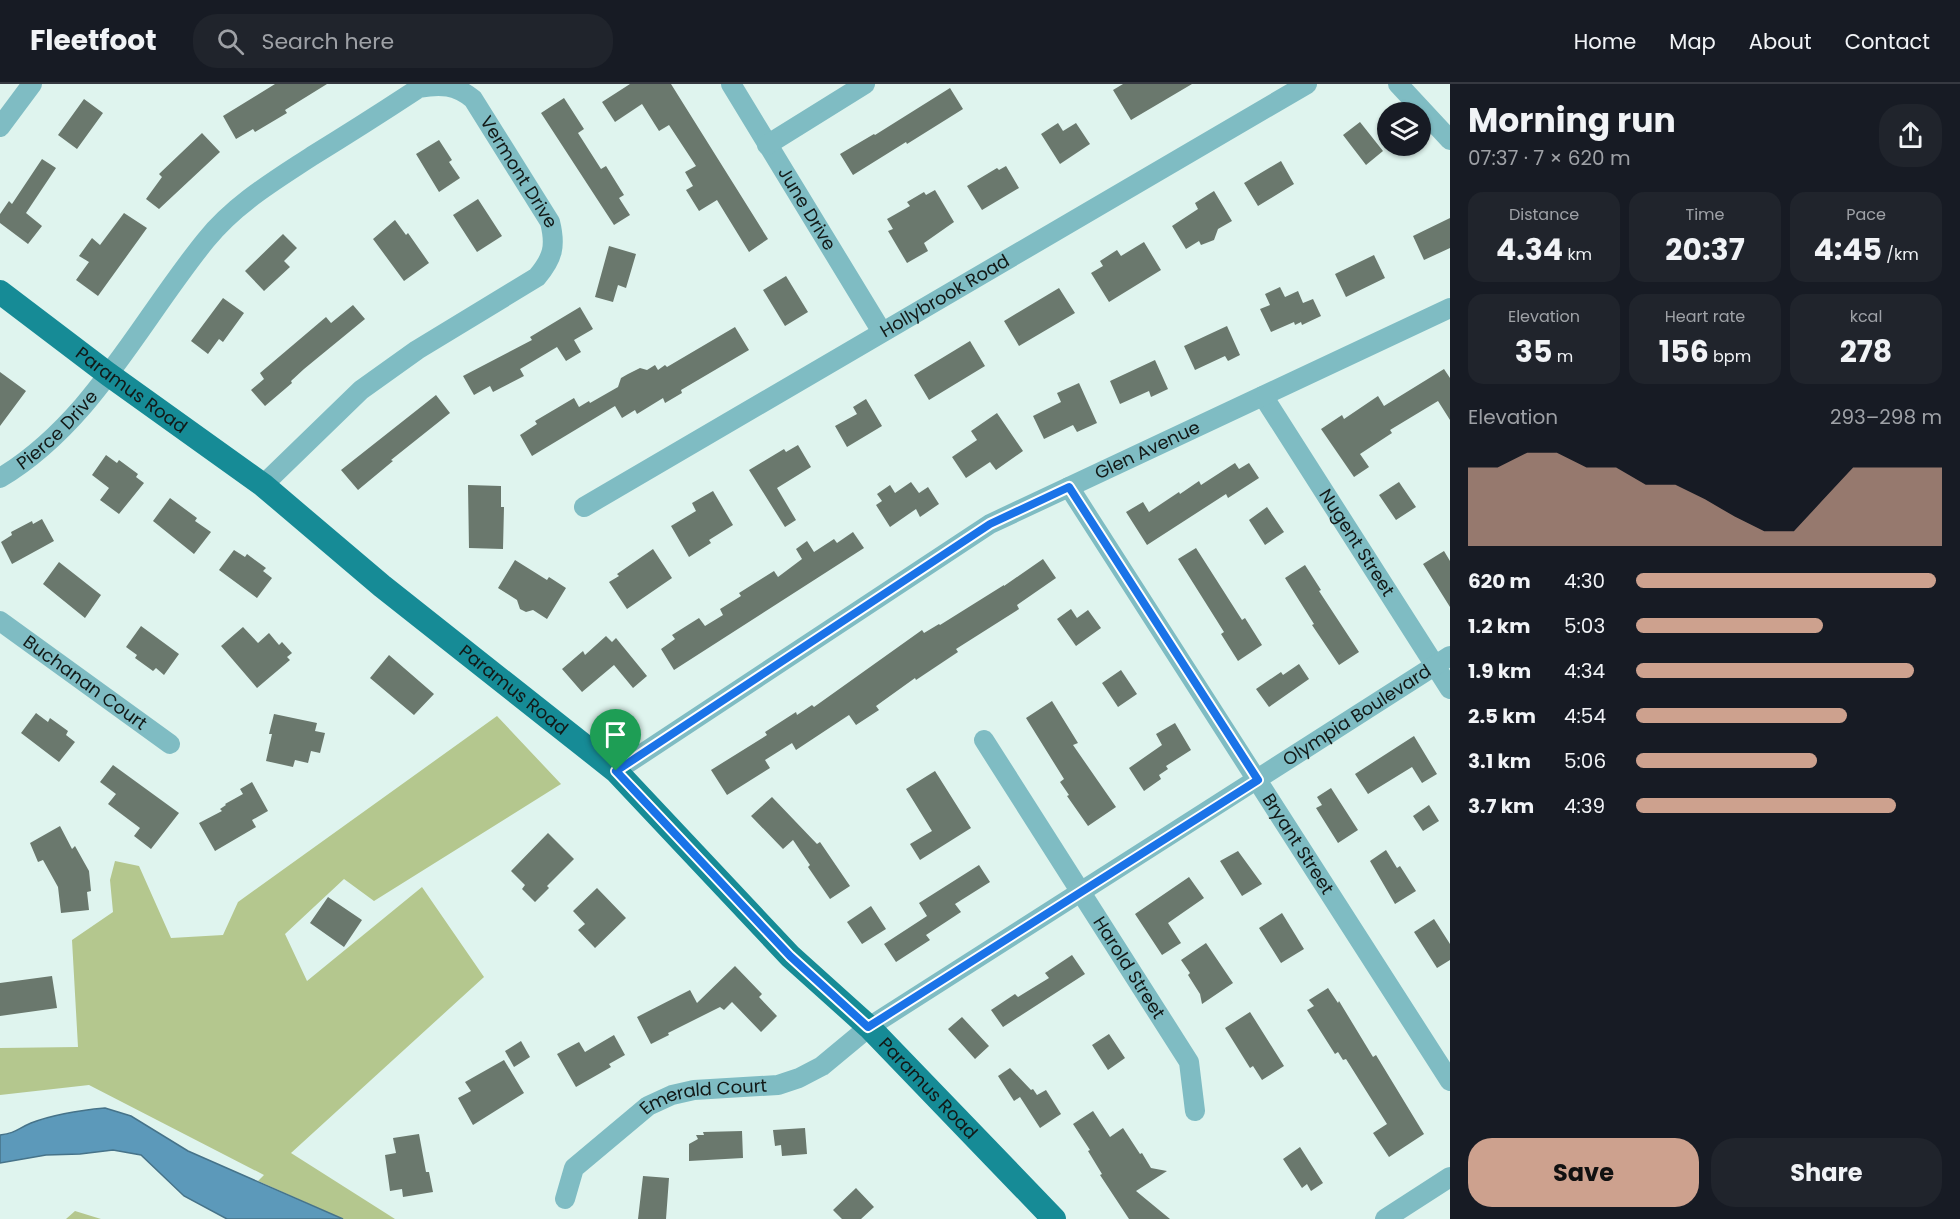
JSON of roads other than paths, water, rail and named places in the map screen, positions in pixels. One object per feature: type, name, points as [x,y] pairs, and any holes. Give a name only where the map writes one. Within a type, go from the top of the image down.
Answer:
[{"type":"main road","name":"Paramus Road","points":[[0,292],[108,374],[263,485],[382,586],[616,771],[790,956],[868,1027],[1054,1219]]},
{"type":"street","points":[[0,128],[32,84]]},
{"type":"street","name":"Vermont Drive","points":[[108,374],[206,239],[231,213],[252,196],[419,88],[433,84],[448,84],[461,90],[473,99],[550,222],[553,237],[552,253],[546,266],[537,277],[417,350],[361,390],[263,485]]},
{"type":"street","name":"June Drive","points":[[731,84],[882,332]]},
{"type":"street","points":[[767,145],[865,84]]},
{"type":"street","name":"Hollybrook Road","points":[[584,507],[1307,84]]},
{"type":"street","points":[[1398,84],[1450,140]]},
{"type":"street","name":"Glen Avenue","points":[[616,771],[990,524],[1450,308]]},
{"type":"street","name":"Pierce Drive","points":[[0,478],[23,465],[49,444],[108,374]]},
{"type":"street","name":"Nugent Street","points":[[1263,396],[1443,661],[1450,689]]},
{"type":"street","name":"Bryant Street","points":[[1069,487],[1450,1082]]},
{"type":"street","name":"Buchanan Court","points":[[0,621],[170,744]]},
{"type":"street","name":"Olympia Boulevard","points":[[868,1027],[1443,661]]},
{"type":"street","name":"Harold Street","points":[[984,740],[1189,1062],[1195,1111]]},
{"type":"street","name":"Emerald Court","points":[[565,1199],[574,1168],[648,1106],[672,1095],[694,1090],[778,1085],[799,1078],[822,1066],[868,1027]]},
{"type":"street","points":[[1385,1219],[1450,1177]]},
{"type":"water","points":[[105,1108],[131,1116],[188,1151],[343,1219],[227,1219],[184,1196],[141,1155],[113,1150],[46,1155],[0,1163],[0,1135],[48,1118]]}]
